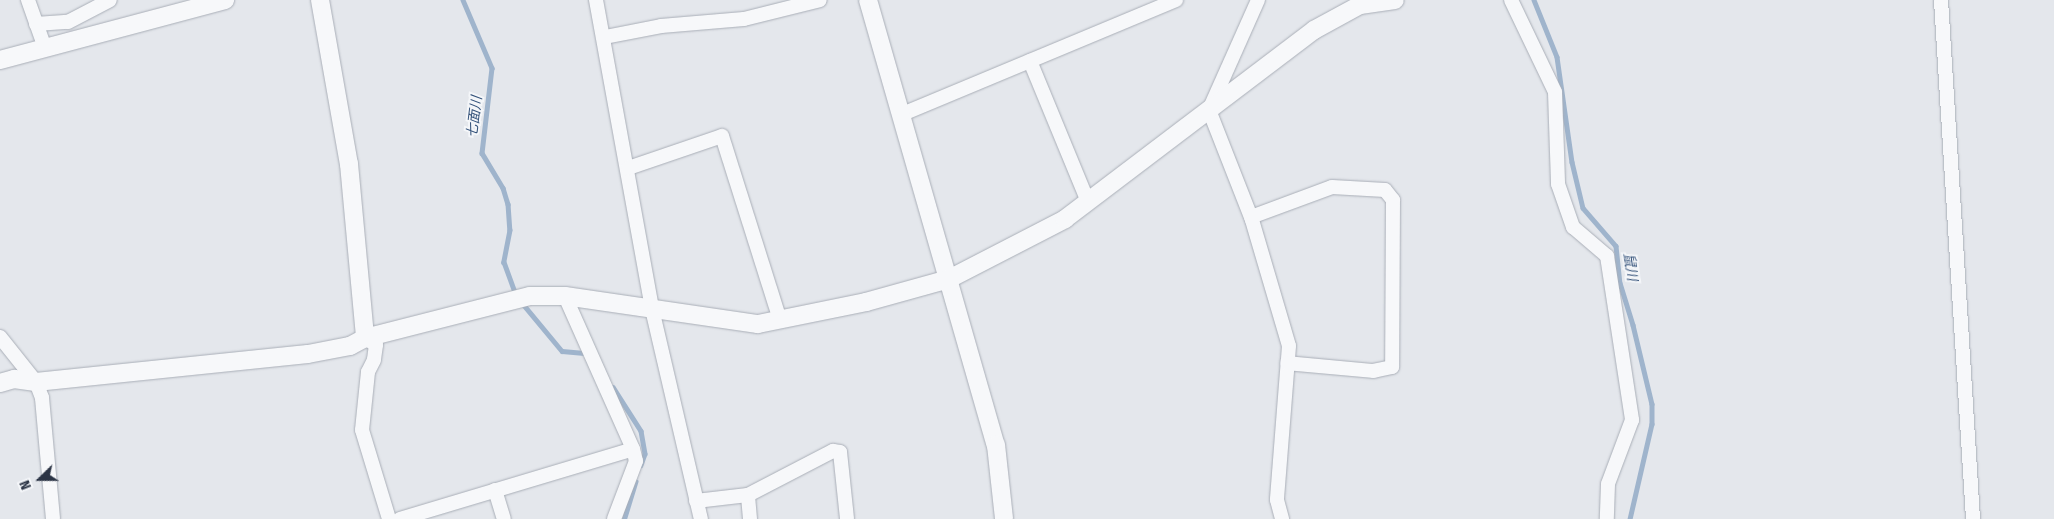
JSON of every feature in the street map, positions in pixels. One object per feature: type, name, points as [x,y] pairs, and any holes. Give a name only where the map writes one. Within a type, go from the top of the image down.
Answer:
[{"type":"street","points":[[28,0],[45,48]]},
{"type":"street","points":[[36,24],[68,22],[110,0]]},
{"type":"street","points":[[0,60],[225,0]]},
{"type":"street","points":[[320,0],[349,164],[365,338],[376,346],[374,360],[368,372],[362,430],[389,519]]},
{"type":"street","points":[[596,0],[605,37],[652,309],[701,519]]},
{"type":"street","points":[[605,37],[661,26],[744,19],[820,0]]},
{"type":"street","points":[[868,0],[996,445],[1004,519]]},
{"type":"street","points":[[900,114],[1176,0]]},
{"type":"street","points":[[1258,0],[1209,110],[1251,217],[1289,346],[1278,500],[1282,519]]},
{"type":"street","points":[[0,383],[14,379],[36,382],[308,354],[350,346],[365,338],[530,296],[565,296],[758,324],[866,302],[949,279],[1065,219],[1314,30],[1360,5],[1395,0]]},
{"type":"street","points":[[1511,0],[1555,92],[1558,184],[1573,226],[1608,256],[1632,420],[1608,484],[1607,519]]},
{"type":"street","points":[[1941,0],[1973,519]]},
{"type":"street","points":[[1030,61],[1088,202]]},
{"type":"street","points":[[628,168],[722,136],[780,320]]},
{"type":"street","points":[[1251,217],[1332,187],[1385,190],[1393,200],[1392,367],[1373,371],[1288,363]]},
{"type":"street","points":[[565,296],[633,449],[636,461],[614,519]]},
{"type":"street","points":[[0,338],[36,382],[42,398],[53,519]]},
{"type":"street","points":[[400,519],[633,449]]},
{"type":"street","points":[[696,501],[748,495],[833,451],[840,452],[847,519]]},
{"type":"street","points":[[495,490],[504,519]]},
{"type":"street","points":[[748,495],[750,519]]},
{"type":"waterway","name":"七面川","points":[[463,0],[492,68],[482,153],[503,188],[508,204],[510,230],[504,262],[515,293]]},
{"type":"waterway","name":"鼠川","points":[[1534,0],[1557,57],[1572,162],[1583,208],[1616,246],[1620,283],[1633,325],[1652,404],[1652,424],[1630,519]]},
{"type":"waterway","name":"七面川","points":[[523,304],[562,351],[584,353]]},
{"type":"waterway","name":"七面川","points":[[613,387],[641,431],[645,454],[641,465]]},
{"type":"waterway","name":"七面川","points":[[624,519],[635,482]]}]
